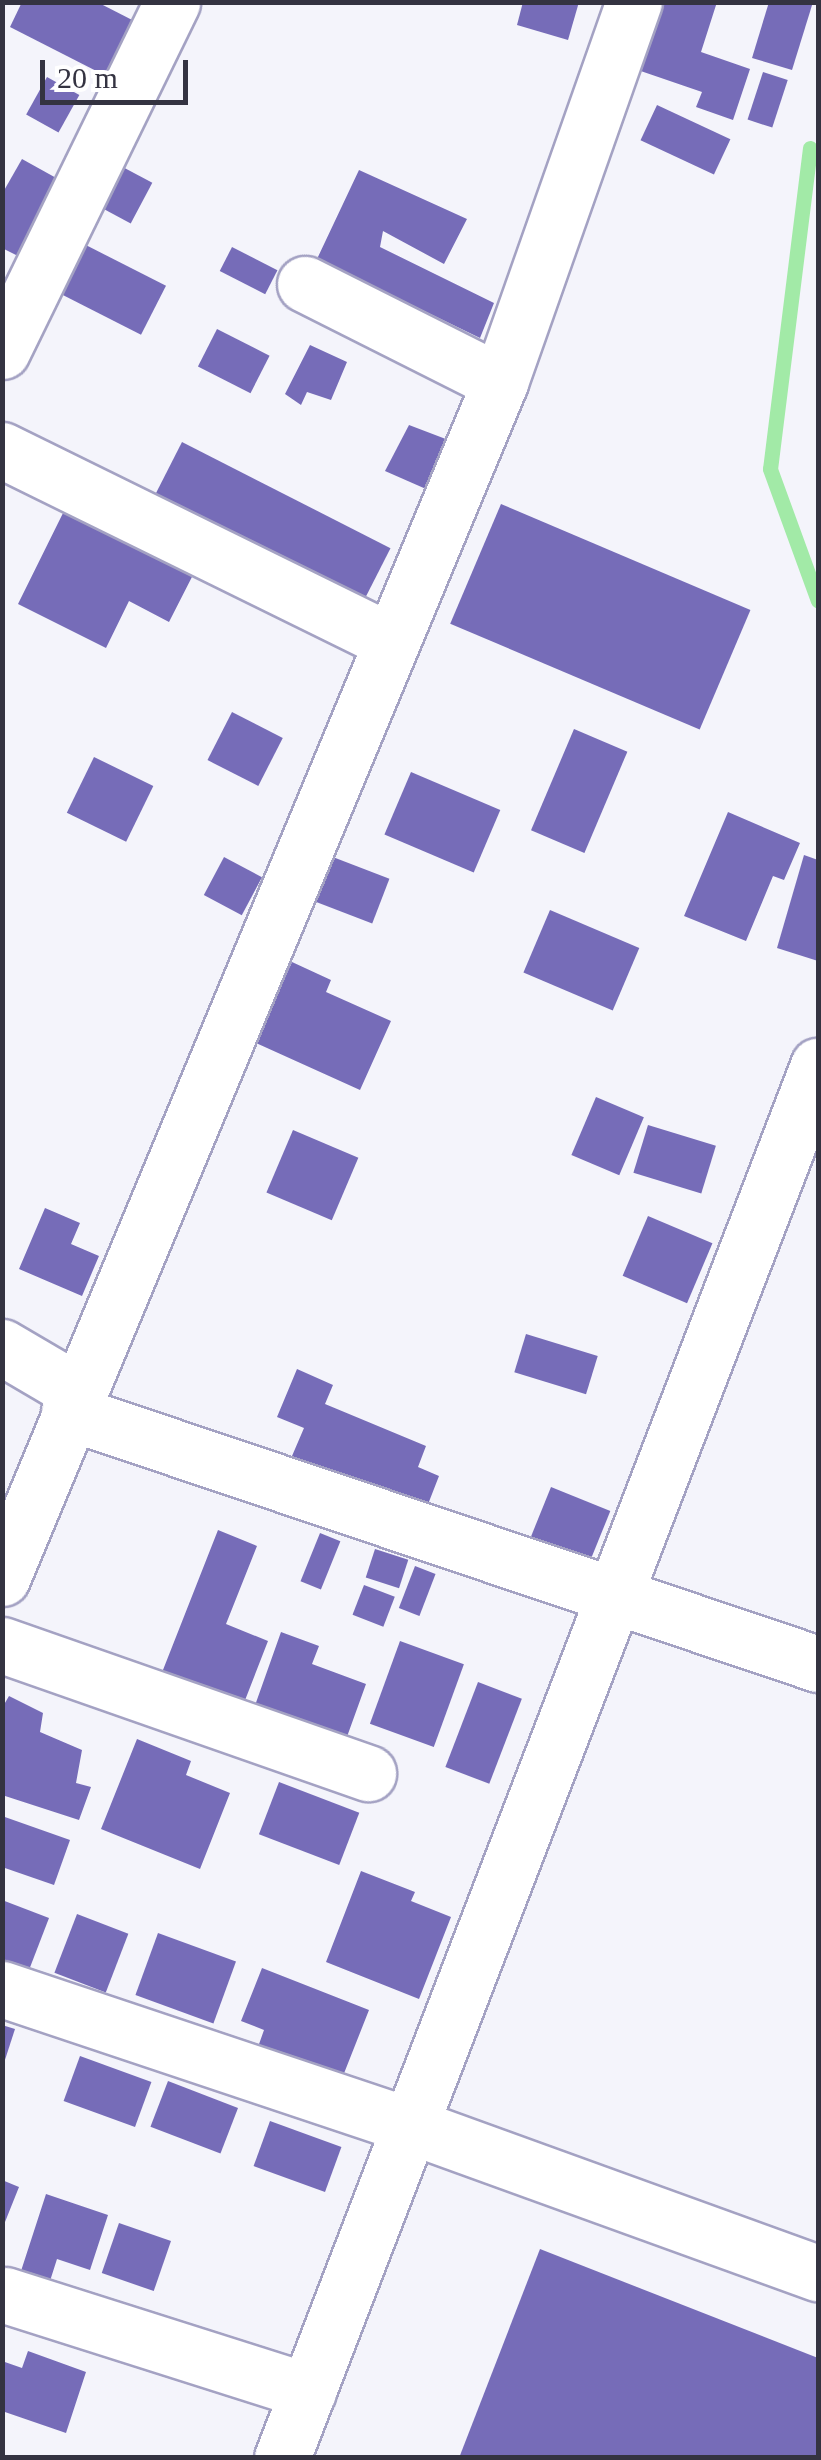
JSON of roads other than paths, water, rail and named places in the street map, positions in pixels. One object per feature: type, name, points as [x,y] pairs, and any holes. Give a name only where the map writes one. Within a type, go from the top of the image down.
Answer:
[{"type":"street","points":[[2,351],[172,2]]},
{"type":"street","points":[[2,1578],[500,382],[634,2]]},
{"type":"street","points":[[305,284],[500,382]]},
{"type":"street","points":[[2,450],[391,642]]},
{"type":"street","points":[[282,2458],[818,1066]]},
{"type":"street","points":[[2,1347],[73,1401],[818,1664]]},
{"type":"street","points":[[2,1645],[368,1772]]},
{"type":"street","points":[[2,1989],[489,2153],[818,2272]]},
{"type":"street","points":[[5,2295],[308,2391]]},
{"type":"waterway","points":[[810,148],[770,469],[818,601]]}]
